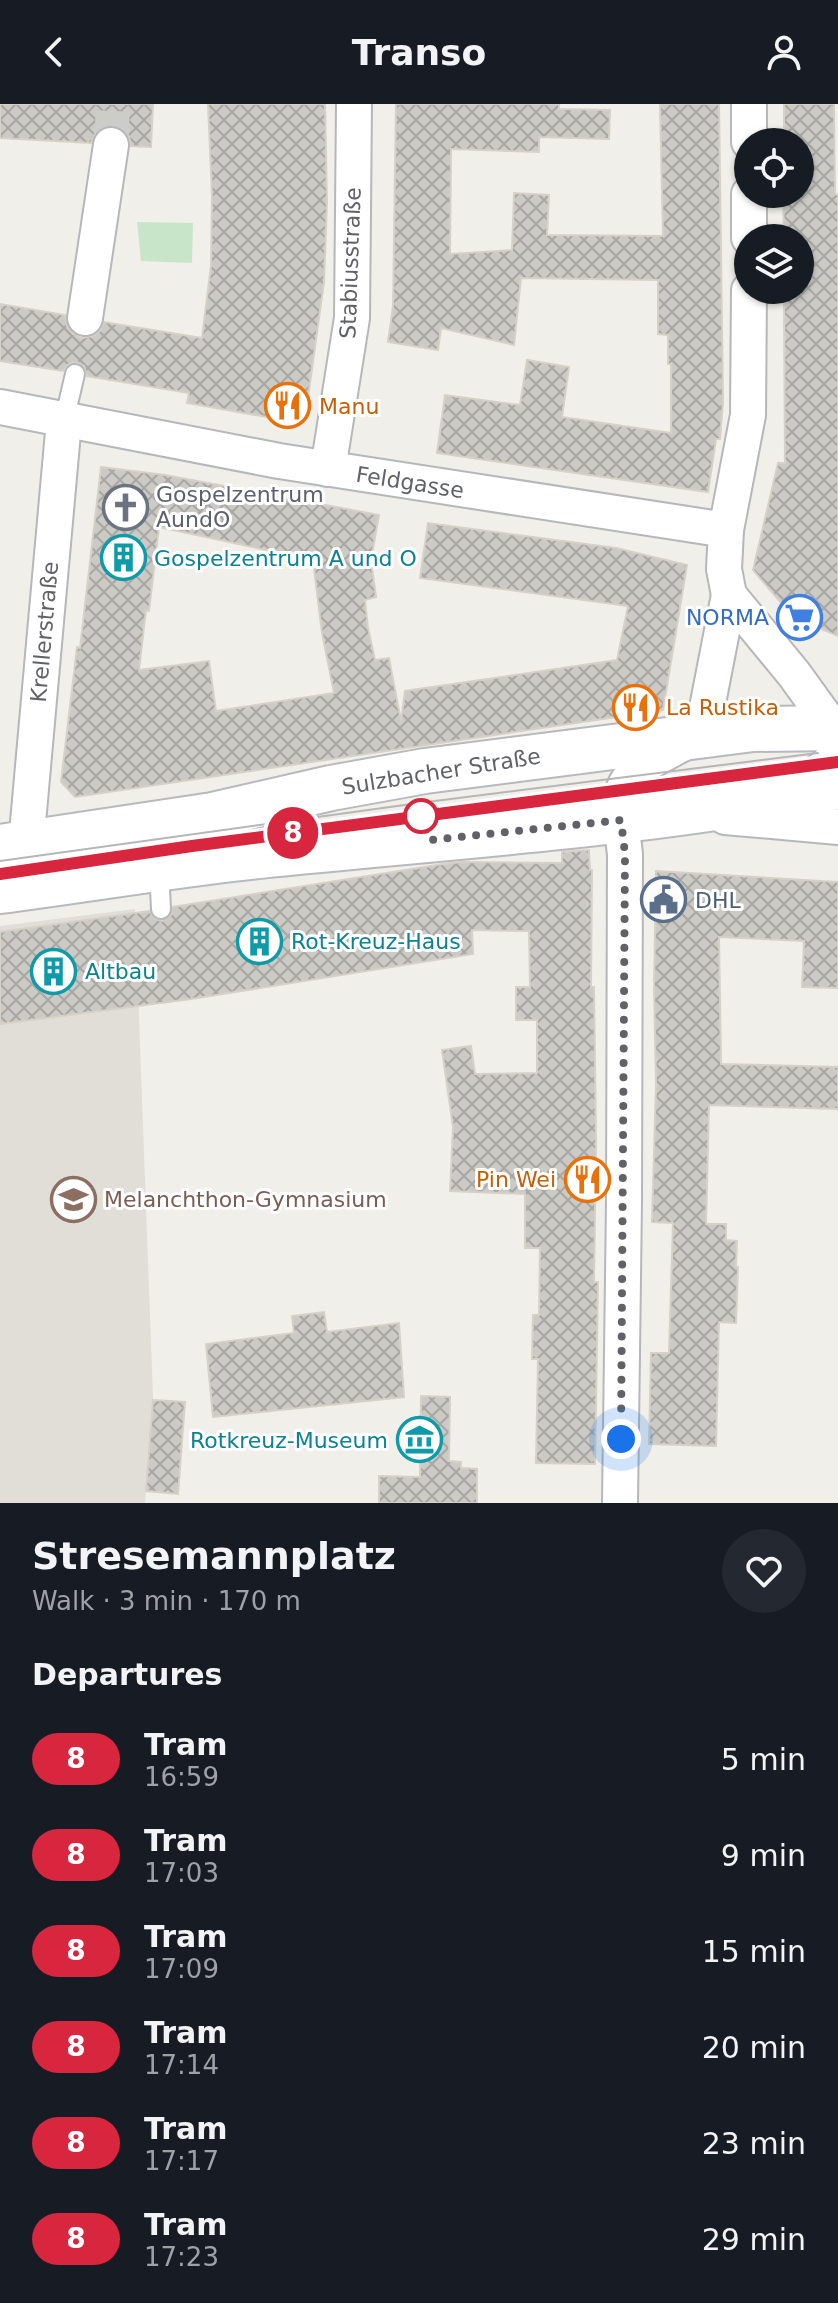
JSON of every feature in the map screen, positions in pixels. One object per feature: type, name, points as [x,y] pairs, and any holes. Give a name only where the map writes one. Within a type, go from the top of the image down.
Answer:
[{"type":"main road","name":"Sulzbacher Straße","points":[[12,845],[213,815],[394,775],[702,722],[753,729],[835,728]]},
{"type":"main road","points":[[12,890],[160,889],[262,855],[516,833],[788,797],[838,787]]},
{"type":"street","name":"Stabiusstraße","points":[[328,469],[352,318],[354,104]]},
{"type":"street","points":[[749,104],[749,128]]},
{"type":"street","points":[[85,318],[111,145]]},
{"type":"street","points":[[620,1503],[625,854],[619,806],[629,776],[702,722],[729,595],[724,569],[726,530],[748,415],[749,304]]},
{"type":"street","name":"Feldgasse","points":[[0,407],[328,469],[726,530]]},
{"type":"street","name":"Krellerstraße","points":[[12,890],[12,845],[64,421]]},
{"type":"street","points":[[729,595],[835,728],[833,758],[788,797]]},
{"type":"street","points":[[673,812],[838,827]]},
{"type":"lane","points":[[64,421],[75,374]]},
{"type":"shaded area","name":"Melanchthon-Gymnasium","points":[[135,909],[153,1397],[145,1503],[0,1503],[0,926]]},
{"type":"green space","points":[[137,222],[193,223],[192,263],[141,261]]},
{"type":"building","points":[[0,104],[153,104],[151,147],[131,146],[124,130],[113,125],[96,132],[91,143],[0,138]]},
{"type":"building","points":[[208,104],[325,104],[327,202],[324,282],[306,412],[295,422],[187,403],[189,393],[87,376],[84,366],[77,362],[67,365],[63,371],[0,361],[0,304],[65,315],[67,326],[81,338],[93,336],[101,330],[104,322],[202,338],[211,265]]},
{"type":"building","points":[[396,104],[559,104],[559,109],[610,110],[609,139],[539,137],[539,152],[451,149],[450,254],[512,250],[514,193],[549,195],[547,235],[663,236],[660,104],[719,104],[723,402],[720,439],[716,439],[708,492],[437,453],[445,395],[520,405],[527,360],[569,367],[562,417],[671,433],[668,335],[658,334],[658,280],[521,278],[514,345],[441,328],[438,350],[388,342],[393,306]]},
{"type":"building","points":[[784,104],[834,104],[835,194],[838,195],[838,636],[793,617],[753,570],[778,463],[785,463],[784,304],[814,304],[814,224],[784,224],[783,208],[814,208],[814,128],[784,128]]},
{"type":"building","points":[[101,467],[165,475],[379,515],[371,560],[376,597],[365,600],[375,660],[389,658],[401,721],[405,691],[617,660],[628,606],[420,578],[428,523],[616,548],[687,565],[663,710],[75,797],[61,782],[77,647],[80,648]],"holes":[[[159,527],[313,560],[322,633],[334,693],[216,711],[209,661],[139,670]]]},
{"type":"building","points":[[589,850],[592,870],[591,987],[594,987],[596,1141],[594,1282],[598,1282],[595,1464],[536,1463],[538,1359],[532,1359],[533,1315],[539,1315],[540,1248],[525,1248],[525,1194],[450,1191],[453,1127],[442,1050],[471,1046],[475,1074],[537,1073],[537,1020],[516,1020],[516,987],[530,987],[529,931],[472,930],[473,954],[191,999],[0,1024],[0,932],[149,911],[155,919],[162,921],[171,915],[173,907],[443,864],[562,863],[562,852]]},
{"type":"building","points":[[656,871],[838,882],[838,988],[802,987],[804,941],[719,937],[721,1064],[838,1067],[838,1109],[709,1105],[706,1224],[726,1224],[726,1240],[737,1241],[738,1267],[736,1323],[719,1322],[716,1446],[649,1444],[651,1353],[669,1353],[673,1223],[652,1222],[656,1084]]},
{"type":"building","points":[[324,1312],[327,1332],[399,1323],[404,1397],[213,1417],[206,1344],[294,1333],[292,1316]]},
{"type":"building","points":[[421,1396],[450,1397],[449,1461],[461,1462],[461,1468],[477,1469],[477,1503],[379,1503],[379,1476],[420,1477]]},
{"type":"building","points":[[153,1400],[185,1402],[178,1494],[146,1491]]},
{"type":"tunnel","points":[[111,145],[113,104]]},
{"type":"tram line","points":[[0,861],[419,803],[818,753]]},
{"type":"tram line","points":[[0,874],[838,762]]},
{"type":"tram line","name":"8","points":[[0,874],[838,762]]},
{"type":"place","name":"Manu","points":[[288,406]]},
{"type":"place","name":"Gospelzentrum AundO","points":[[125,507]]},
{"type":"place","name":"Gospelzentrum A und O","points":[[123,558]]},
{"type":"place","name":"NORMA","points":[[800,617]]},
{"type":"place","name":"La Rustika","points":[[635,707]]},
{"type":"place","name":"DHL","points":[[664,900]]},
{"type":"place","name":"Rot-Kreuz-Haus","points":[[260,941]]},
{"type":"place","name":"Altbau","points":[[54,971]]},
{"type":"place","name":"Pin Wei","points":[[587,1179]]},
{"type":"place","name":"Melanchthon-Gymnasium","points":[[73,1199]]},
{"type":"place","name":"Rotkreuz-Museum","points":[[419,1440]]},
{"type":"route","points":[[421,816],[430,840],[621,820],[625,885],[621,1439]]}]
